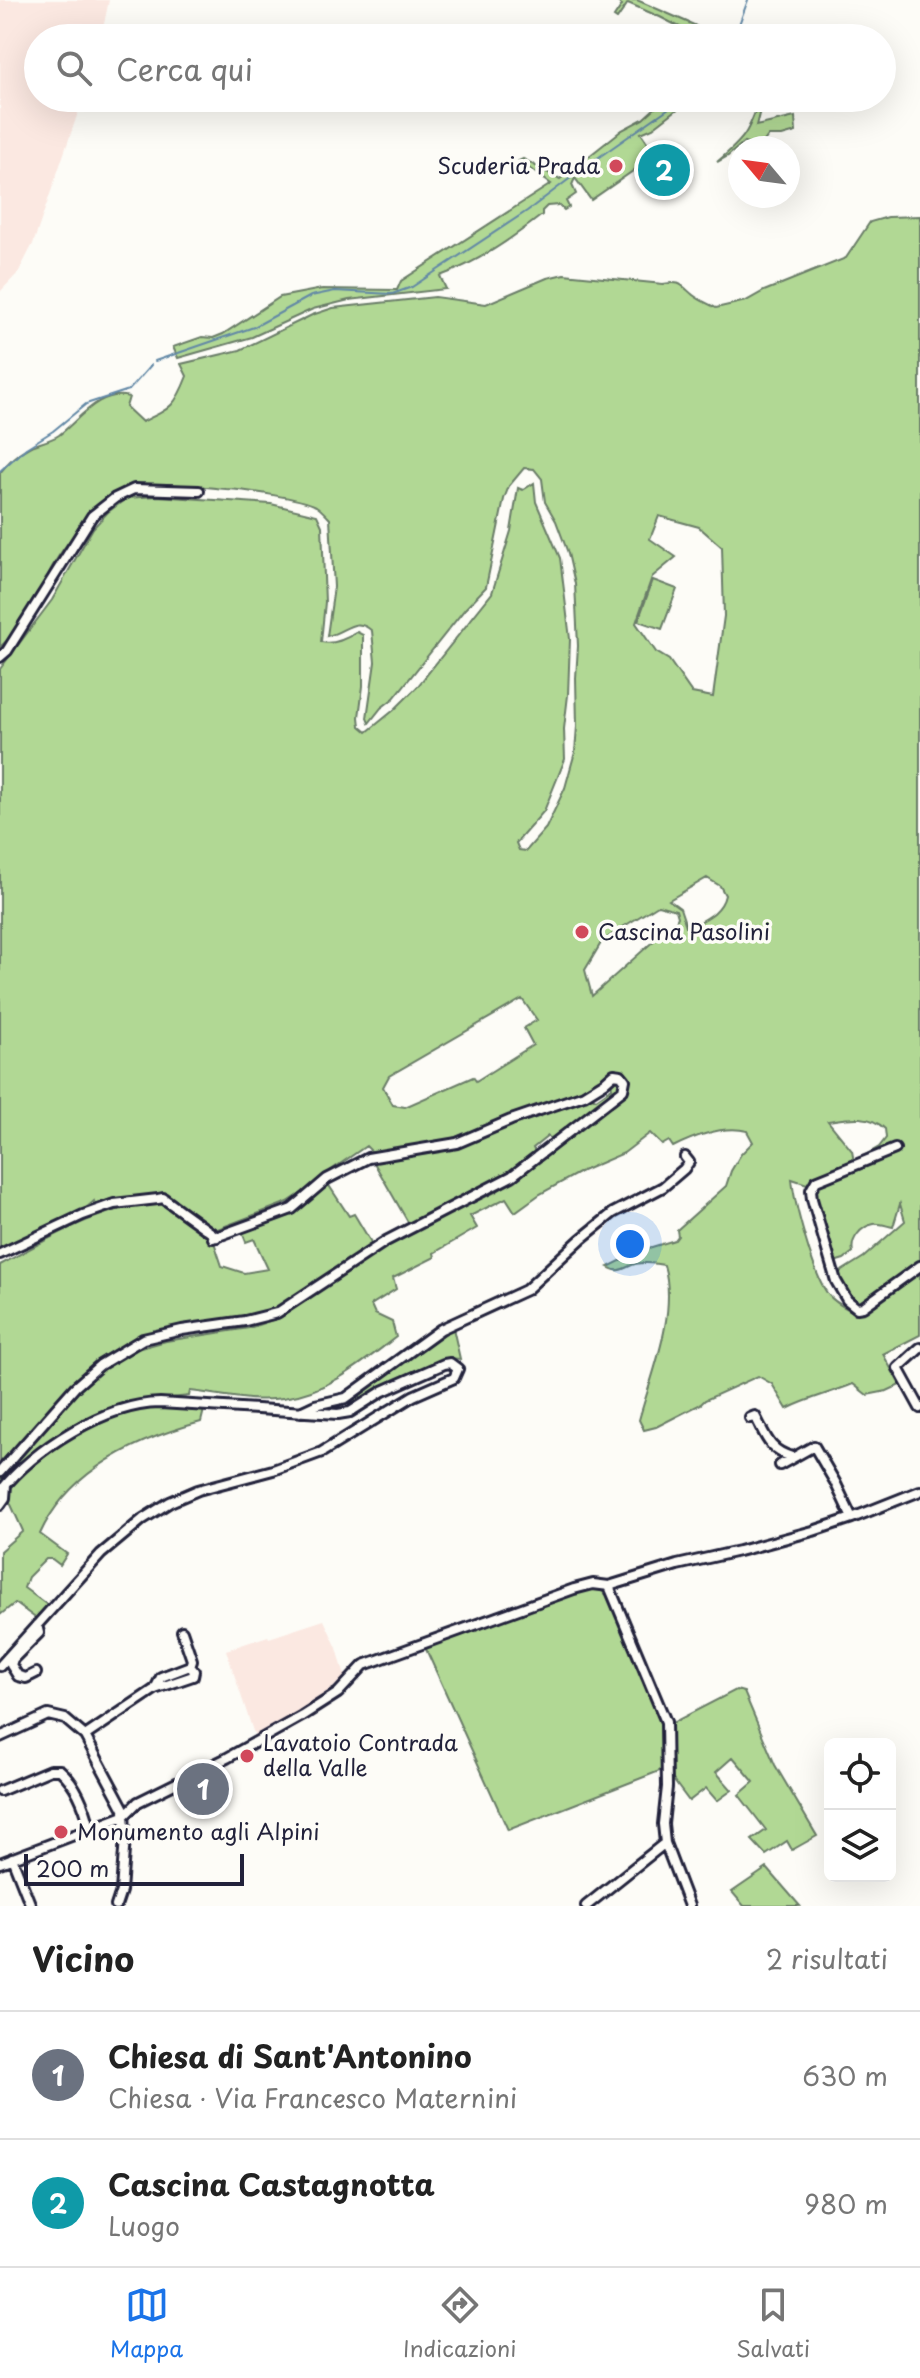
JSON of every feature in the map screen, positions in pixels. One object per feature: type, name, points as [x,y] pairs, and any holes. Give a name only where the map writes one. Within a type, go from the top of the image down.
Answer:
[{"type":"street","points":[[0,657],[30,617],[92,516],[115,498],[134,489],[199,491]]},
{"type":"street","points":[[0,1254],[83,1215],[122,1202],[163,1198],[215,1237],[292,1209],[327,1179],[368,1158],[457,1143],[511,1120],[584,1095],[614,1074],[621,1075],[625,1080],[623,1090],[512,1176],[386,1241],[277,1313],[143,1339],[100,1365],[75,1387],[0,1472]]},
{"type":"street","points":[[895,1149],[819,1179],[813,1184],[812,1199],[836,1281],[847,1300],[857,1308],[863,1307],[920,1266]]},
{"type":"street","points":[[300,1412],[346,1398],[441,1329],[526,1290],[613,1213],[663,1187],[684,1169],[689,1162],[685,1157]]},
{"type":"street","points":[[920,1348],[898,1368],[920,1408]]},
{"type":"street","points":[[0,1505],[5,1498],[3,1488],[36,1457],[81,1427],[127,1408],[160,1403],[338,1414],[350,1412],[383,1391],[444,1364],[450,1363],[458,1369],[454,1378],[413,1396],[322,1452],[273,1470],[198,1490],[170,1502],[143,1519],[101,1554],[0,1666]]},
{"type":"street","points":[[346,1398],[350,1412]]},
{"type":"street","points":[[755,1416],[773,1447],[793,1457]]},
{"type":"street","points":[[780,1465],[814,1446],[852,1518]]},
{"type":"street","points":[[0,1863],[124,1816],[138,1802],[302,1716],[338,1693],[364,1665],[574,1589],[593,1584],[609,1586],[677,1565],[739,1551],[852,1518],[920,1491]]},
{"type":"street","points":[[609,1586],[666,1722],[665,1843],[689,1906]]},
{"type":"street","points":[[36,1673],[26,1678],[18,1676],[11,1665],[13,1659],[39,1633],[37,1625]]},
{"type":"street","points":[[85,1736],[155,1689],[193,1676],[192,1660],[182,1631]]},
{"type":"street","points":[[0,1735],[48,1715],[58,1716],[85,1736],[124,1809],[121,1891],[116,1906]]},
{"type":"street","points":[[0,1791],[50,1770],[60,1770],[78,1794],[90,1828]]},
{"type":"street","points":[[586,1906],[665,1843]]},
{"type":"street","points":[[12,1858],[31,1906]]},
{"type":"shaded area","points":[[0,0],[109,0],[104,24],[24,24],[24,112],[78,112],[33,244],[18,273],[0,292]]},
{"type":"shaded area","points":[[324,1620],[347,1675],[295,1716],[255,1737],[226,1650]]},
{"type":"green space","points":[[614,0],[637,0],[692,24],[674,24],[628,3],[617,19],[614,17],[622,5]]},
{"type":"green space","points":[[651,112],[674,112],[641,133],[656,155],[591,200],[575,178],[572,185],[576,194],[566,201],[569,207],[564,210],[559,205],[547,206],[542,215],[506,241],[440,276],[446,289],[349,300],[313,309],[252,337],[178,358],[173,347],[223,334],[280,297],[322,289],[397,290],[401,281],[551,184],[519,161],[523,159],[560,179],[622,130]]},
{"type":"green space","points":[[755,112],[760,112],[756,126],[795,117],[796,132],[782,136],[742,136]]},
{"type":"green space","points":[[920,216],[920,1263],[862,1305],[849,1296],[837,1274],[864,1257],[905,1221],[900,1204],[893,1227],[869,1225],[855,1238],[853,1252],[834,1262],[814,1190],[817,1183],[846,1166],[810,1185],[792,1179],[810,1254],[833,1300],[857,1314],[920,1270],[920,1335],[883,1354],[900,1385],[887,1391],[867,1395],[853,1384],[787,1409],[772,1384],[758,1376],[656,1427],[644,1430],[639,1420],[666,1323],[668,1303],[664,1265],[638,1263],[618,1270],[608,1267],[642,1250],[675,1240],[677,1230],[726,1186],[741,1154],[753,1142],[747,1131],[729,1130],[699,1136],[673,1147],[669,1141],[662,1145],[650,1133],[624,1153],[582,1171],[515,1212],[506,1198],[470,1216],[477,1228],[434,1253],[435,1257],[393,1278],[396,1289],[371,1305],[375,1314],[392,1322],[396,1337],[357,1367],[329,1383],[299,1395],[272,1399],[190,1391],[189,1396],[124,1405],[67,1434],[0,1487],[0,1475],[65,1403],[101,1370],[137,1349],[166,1341],[249,1328],[281,1317],[377,1251],[428,1223],[496,1192],[625,1095],[630,1078],[622,1072],[577,1095],[447,1140],[372,1152],[366,1146],[288,1202],[215,1230],[166,1199],[111,1199],[95,1205],[94,1201],[86,1208],[0,1250],[0,669],[52,600],[93,528],[108,512],[127,498],[157,496],[271,504],[317,515],[322,526],[325,602],[321,642],[340,641],[357,632],[363,635],[363,686],[359,717],[360,726],[367,732],[417,687],[492,593],[511,531],[518,488],[523,490],[534,483],[536,502],[560,558],[570,639],[568,695],[564,729],[565,759],[544,811],[516,843],[519,850],[526,851],[546,828],[565,788],[575,752],[578,646],[575,584],[568,553],[545,502],[542,479],[534,469],[524,468],[509,486],[504,499],[486,587],[394,698],[369,723],[367,718],[375,662],[372,631],[366,626],[355,625],[327,636],[334,587],[330,519],[316,506],[286,497],[162,484],[138,484],[118,491],[73,536],[23,621],[0,647],[0,473],[6,465],[25,449],[59,435],[90,407],[108,397],[129,397],[126,407],[142,422],[166,409],[175,400],[187,376],[181,364],[240,350],[333,308],[435,297],[486,304],[564,274],[677,283],[716,308],[746,301],[846,258],[870,222],[888,217]],"holes":[[[659,516],[699,527],[722,547],[724,616],[713,697],[692,693],[669,660],[656,652],[636,623],[652,577],[676,557],[650,539]],[[707,878],[720,886],[725,895],[715,912],[687,929],[680,908],[669,900]],[[658,905],[676,910],[676,921],[592,996],[585,970],[601,943]],[[522,999],[537,1020],[524,1028],[533,1045],[476,1081],[473,1077],[405,1107],[393,1105],[383,1087],[389,1076]],[[865,1119],[885,1129],[886,1138],[879,1147],[854,1162],[852,1151],[828,1121]]]},
{"type":"green space","points":[[653,580],[677,589],[662,629],[638,621]]},
{"type":"green space","points":[[617,1079],[620,1085],[612,1094],[552,1141],[548,1136],[533,1148],[536,1154],[510,1174],[409,1224],[373,1161],[446,1149],[512,1122],[590,1096],[596,1099],[612,1088],[611,1081]]},
{"type":"green space","points":[[328,1184],[349,1216],[354,1214],[372,1244],[277,1311],[175,1328],[96,1366],[0,1466],[0,1265],[98,1216],[164,1201],[212,1236],[222,1266],[244,1273],[268,1269],[254,1239],[246,1242],[242,1232],[294,1214]]},
{"type":"green space","points":[[453,1328],[460,1359],[449,1358],[357,1402],[352,1401],[351,1398]]},
{"type":"green space","points":[[153,1405],[204,1410],[201,1422],[153,1438],[107,1460],[68,1492],[40,1534],[67,1554],[60,1565],[46,1559],[28,1577],[24,1588],[50,1607],[38,1620],[15,1603],[0,1615],[0,1551],[23,1531],[8,1498],[9,1486],[58,1446],[94,1424],[132,1409]]},
{"type":"green space","points":[[592,1587],[608,1596],[662,1720],[662,1770],[508,1830],[425,1647]]},
{"type":"green space","points":[[736,1690],[744,1692],[775,1765],[817,1836],[792,1850],[787,1841],[766,1855],[752,1840],[766,1830],[739,1795],[754,1782],[733,1757],[716,1772],[732,1790],[717,1801],[706,1788],[689,1801],[671,1777],[670,1724]]},
{"type":"green space","points":[[767,1868],[800,1906],[744,1906],[732,1892]]},
{"type":"waterway","points":[[739,24],[748,0]]},
{"type":"waterway","points":[[155,361],[254,327],[311,296],[335,291],[392,294],[412,287],[527,211],[663,112]]},
{"type":"waterway","points":[[0,471],[86,404],[129,390],[151,365]]},
{"type":"place","name":"Scuderia Prada","points":[[616,166]]},
{"type":"place","name":"Cascina Castagnotta","points":[[664,170]]},
{"type":"place","name":"Cascina Pasolini","points":[[582,932]]},
{"type":"place","name":"Lavatoio Contrada della Valle","points":[[247,1756]]},
{"type":"place","name":"Chiesa di Sant'Antonino","points":[[203,1789]]},
{"type":"place","name":"Monumento agli Alpini","points":[[61,1832]]}]
